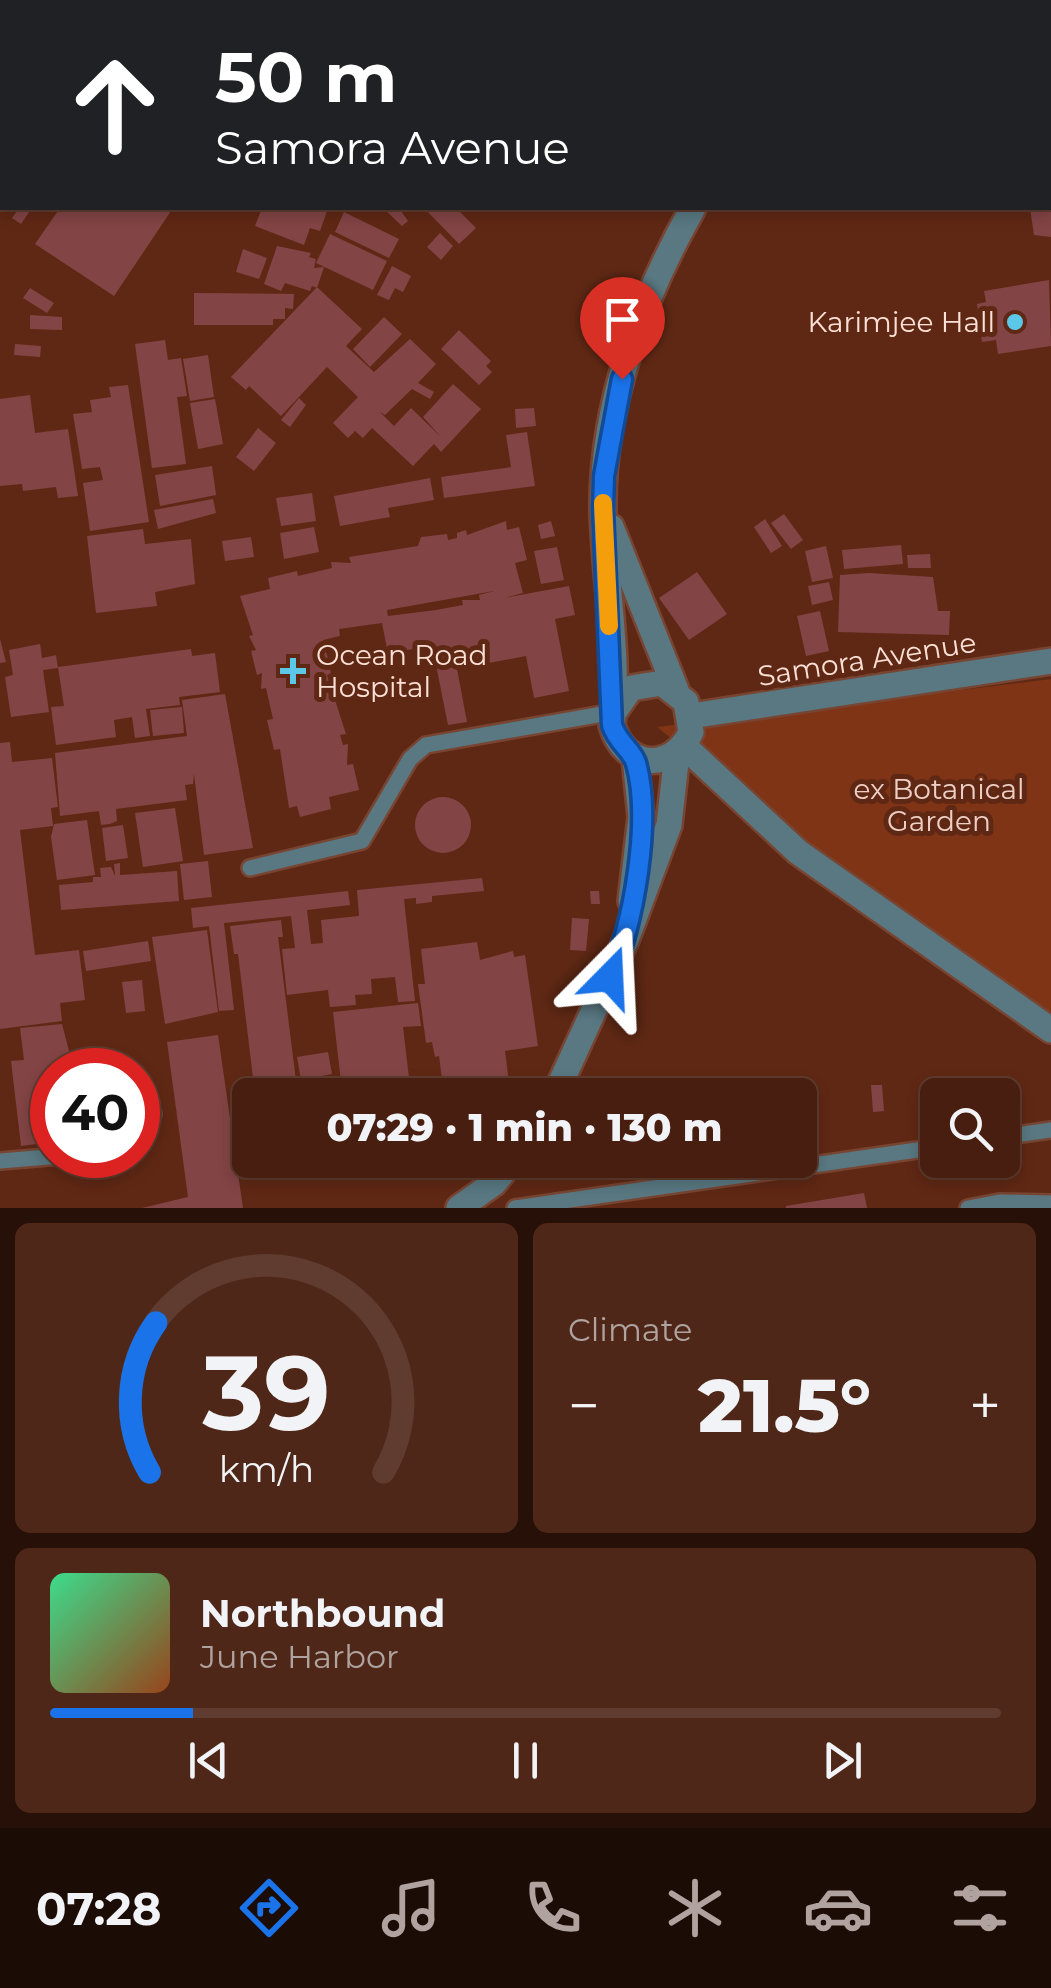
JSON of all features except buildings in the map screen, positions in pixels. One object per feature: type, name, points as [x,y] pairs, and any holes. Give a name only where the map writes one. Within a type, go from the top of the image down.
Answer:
[{"type":"street","points":[[681,749],[657,762],[634,758],[616,739],[603,509],[612,426],[630,350],[692,210]]},
{"type":"street","points":[[563,1078],[626,940],[669,825],[681,749],[692,716],[676,690],[603,509]]},
{"type":"street","name":"Samora Avenue","points":[[692,716],[1051,661]]},
{"type":"street","points":[[614,712],[632,688],[646,682],[676,690]]},
{"type":"street","points":[[681,749],[798,852],[1051,1030]]},
{"type":"street","points":[[626,940],[641,817],[634,758]]},
{"type":"street","points":[[459,1208],[498,1178]]},
{"type":"lane","points":[[250,868],[362,842],[410,759],[426,745],[614,712]]},
{"type":"lane","points":[[1020,1134],[1051,1130]]},
{"type":"lane","points":[[516,1208],[920,1150]]},
{"type":"lane","points":[[0,1161],[30,1158]]},
{"type":"lane","points":[[968,1208],[999,1202],[1051,1202]]},
{"type":"green space","name":"ex Botanical Garden","points":[[1051,679],[1051,1015],[847,879],[657,727]]},
{"type":"slow traffic","points":[[603,503],[609,626]]},
{"type":"place","name":"Karimjee Hall","points":[[1015,322]]},
{"type":"place","name":"Ocean Road Hospital","points":[[293,671]]},
{"type":"route","points":[[610,977],[626,940],[641,817],[634,758],[616,739],[612,725],[603,509],[604,476],[622,379]]}]
